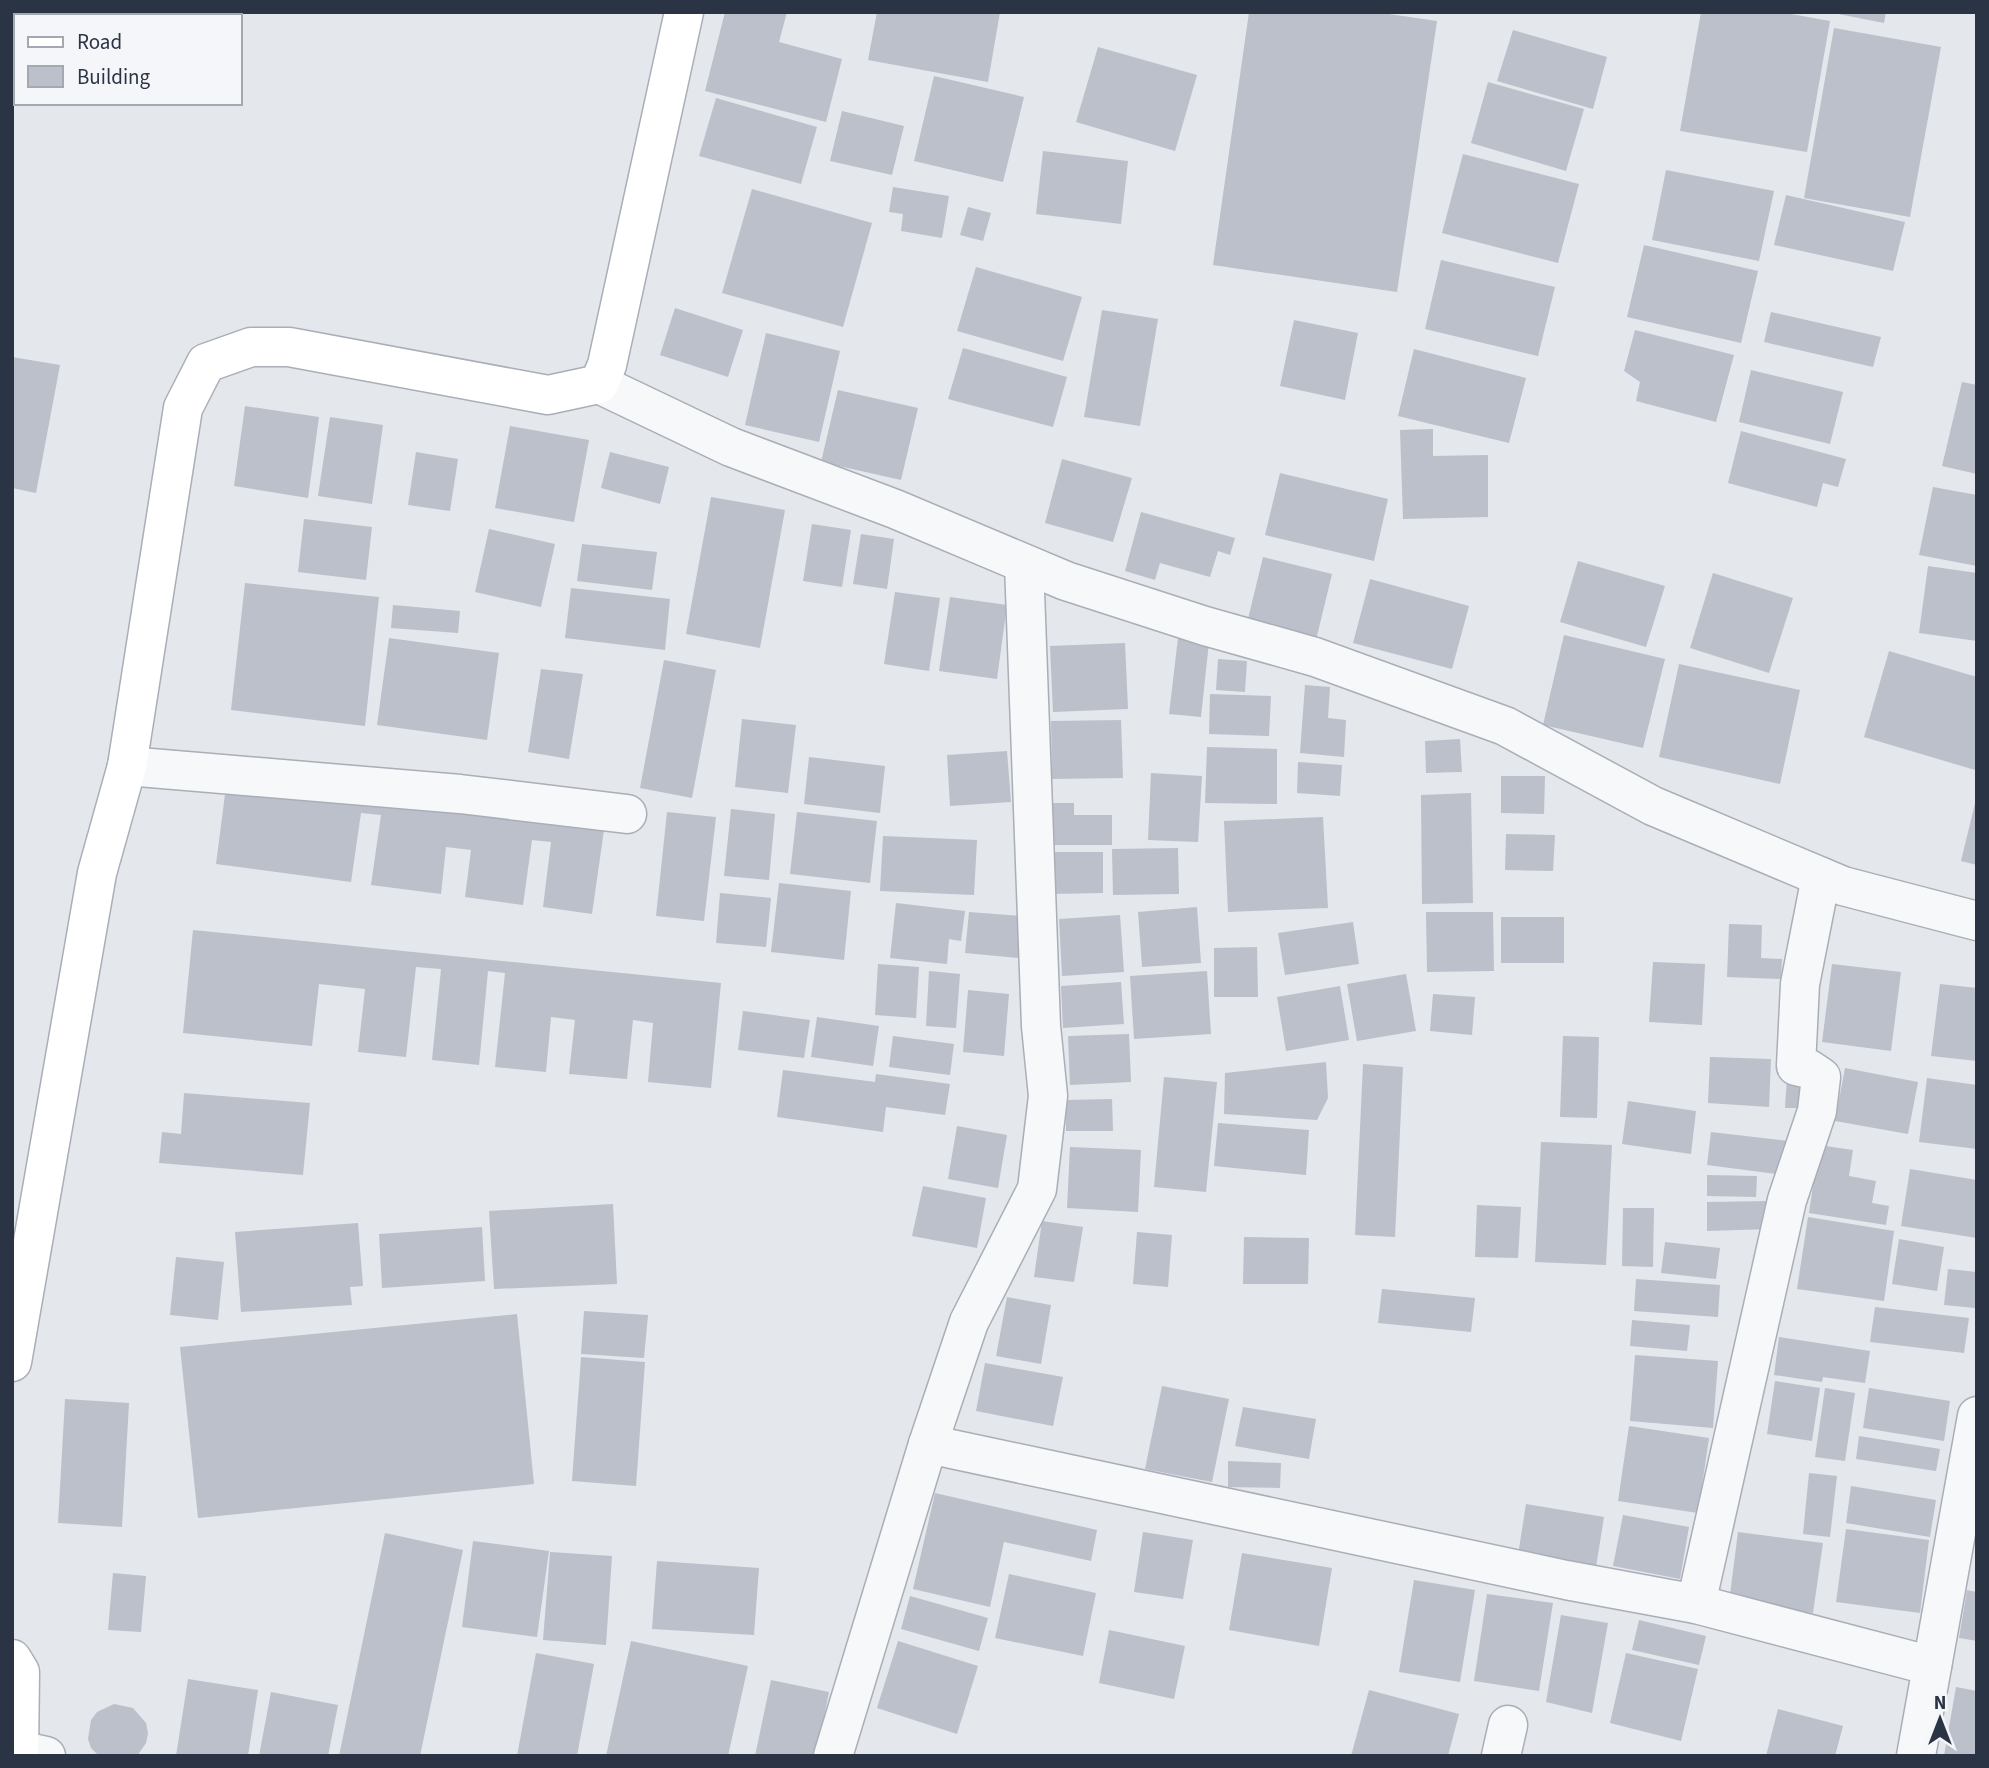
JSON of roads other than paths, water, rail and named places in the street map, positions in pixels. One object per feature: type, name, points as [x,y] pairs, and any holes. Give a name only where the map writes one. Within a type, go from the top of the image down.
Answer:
[{"type":"main road","points":[[12,1362],[97,873],[127,766],[183,408],[206,363],[251,347],[289,347],[548,395],[599,384],[607,365],[684,12]]},
{"type":"main road","points":[[12,1659],[20,1671],[28,1754]]},
{"type":"street","points":[[599,384],[731,447],[895,509],[1066,582],[1315,657],[1505,726],[1653,806],[1843,886],[1977,921]]},
{"type":"street","points":[[833,1756],[928,1444],[969,1322],[1037,1189],[1048,1096],[1041,1026],[1024,564]]},
{"type":"street","points":[[127,766],[460,794],[627,814]]},
{"type":"street","points":[[1696,1604],[1787,1200],[1817,1111],[1821,1077],[1809,1069],[1796,1066],[1800,984],[1821,877]]},
{"type":"street","points":[[1916,1756],[1977,1416]]},
{"type":"street","points":[[928,1444],[1566,1580],[1696,1604],[1932,1666]]}]
